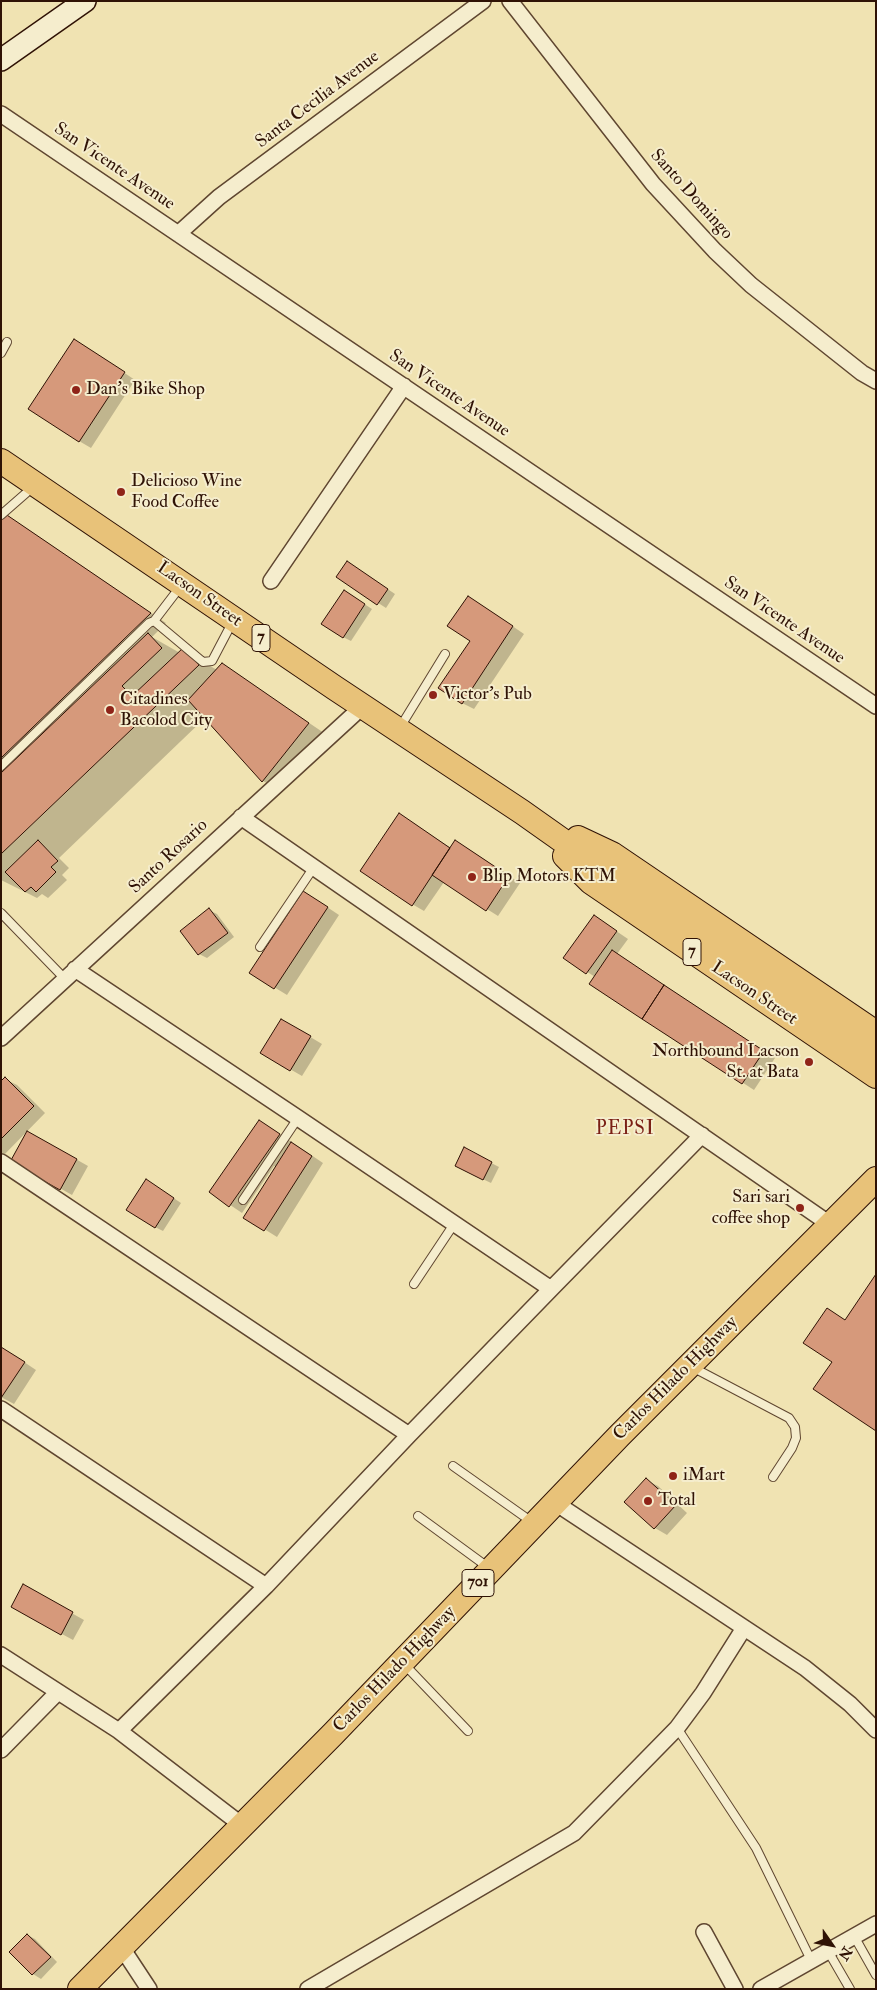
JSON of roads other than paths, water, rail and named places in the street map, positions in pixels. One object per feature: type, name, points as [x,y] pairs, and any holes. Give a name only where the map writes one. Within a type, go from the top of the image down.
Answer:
[{"type":"main road","name":"Lacson Street","points":[[1,461],[234,620],[522,812],[679,923],[876,1056]]},
{"type":"main road","name":"Lacson Street","points":[[522,812],[612,854],[875,1032]]},
{"type":"main road","name":"Lacson Street","points":[[522,812],[591,882],[876,1076]]},
{"type":"main road","name":"Carlos Hilado Highway","points":[[80,1989],[243,1826],[688,1365],[876,1179]]},
{"type":"street","points":[[1,60],[85,1]]},
{"type":"street","name":"Santa Cecilia Avenue","points":[[178,234],[219,197],[483,1]]},
{"type":"street","name":"Santo Domingo","points":[[510,1],[653,184],[715,251],[751,285],[862,373],[876,381]]},
{"type":"street","name":"San Vicente Avenue","points":[[1,114],[876,706]]},
{"type":"street","points":[[270,581],[404,386]]},
{"type":"street","name":"Santo Rosario","points":[[1,1038],[363,706]]},
{"type":"street","points":[[241,817],[831,1225]]},
{"type":"street","points":[[70,974],[298,1118],[551,1289]]},
{"type":"street","points":[[119,1731],[266,1586],[409,1435],[702,1135]]},
{"type":"street","points":[[1,1162],[409,1435]]},
{"type":"street","points":[[1,1409],[266,1586]]},
{"type":"street","points":[[554,1502],[804,1668],[850,1704],[876,1730]]},
{"type":"street","points":[[308,1989],[574,1833],[677,1728],[703,1692],[744,1628]]},
{"type":"street","points":[[1,1655],[119,1731],[243,1826]]},
{"type":"street","points":[[1,1750],[58,1692]]},
{"type":"street","points":[[761,1989],[876,1924]]},
{"type":"street","points":[[704,1932],[735,1989]]},
{"type":"street","points":[[122,1948],[149,1989]]},
{"type":"lane","points":[[1,353],[8,342]]},
{"type":"lane","points":[[1,515],[36,484]]},
{"type":"lane","points":[[1,766],[149,623],[154,621],[182,584]]},
{"type":"lane","points":[[154,621],[204,662],[212,661],[234,620]]},
{"type":"lane","points":[[399,730],[445,654]]},
{"type":"lane","points":[[260,947],[314,867]]},
{"type":"lane","points":[[1,913],[70,974]]},
{"type":"lane","points":[[243,1200],[298,1118]]},
{"type":"lane","points":[[414,1284],[454,1224]]},
{"type":"lane","points":[[688,1365],[789,1418],[795,1428],[796,1438],[792,1448],[773,1478]]},
{"type":"lane","points":[[453,1466],[534,1523]]},
{"type":"lane","points":[[418,1516],[491,1569]]},
{"type":"lane","points":[[402,1662],[468,1731]]},
{"type":"lane","points":[[677,1728],[756,1848],[812,1960]]},
{"type":"lane","points":[[854,1936],[876,1975]]},
{"type":"lane","points":[[828,1950],[850,1989]]},
{"type":"place","name":"Dan's Bike Shop","points":[[76,390]]},
{"type":"place","name":"Delicioso Wine Food Coffee","points":[[121,492]]},
{"type":"place","name":"Victor's Pub","points":[[433,695]]},
{"type":"place","name":"Citadines Bacolod City","points":[[110,710]]},
{"type":"place","name":"Blip Motors KTM","points":[[472,877]]},
{"type":"place","name":"Northbound Lacson St. at Bata","points":[[809,1062]]},
{"type":"place","name":"Sari sari coffee shop","points":[[800,1208]]},
{"type":"place","name":"iMart","points":[[673,1476]]},
{"type":"place","name":"Total","points":[[648,1501]]},
{"type":"district","name":"PEPSI","points":[[625,1130]]}]
